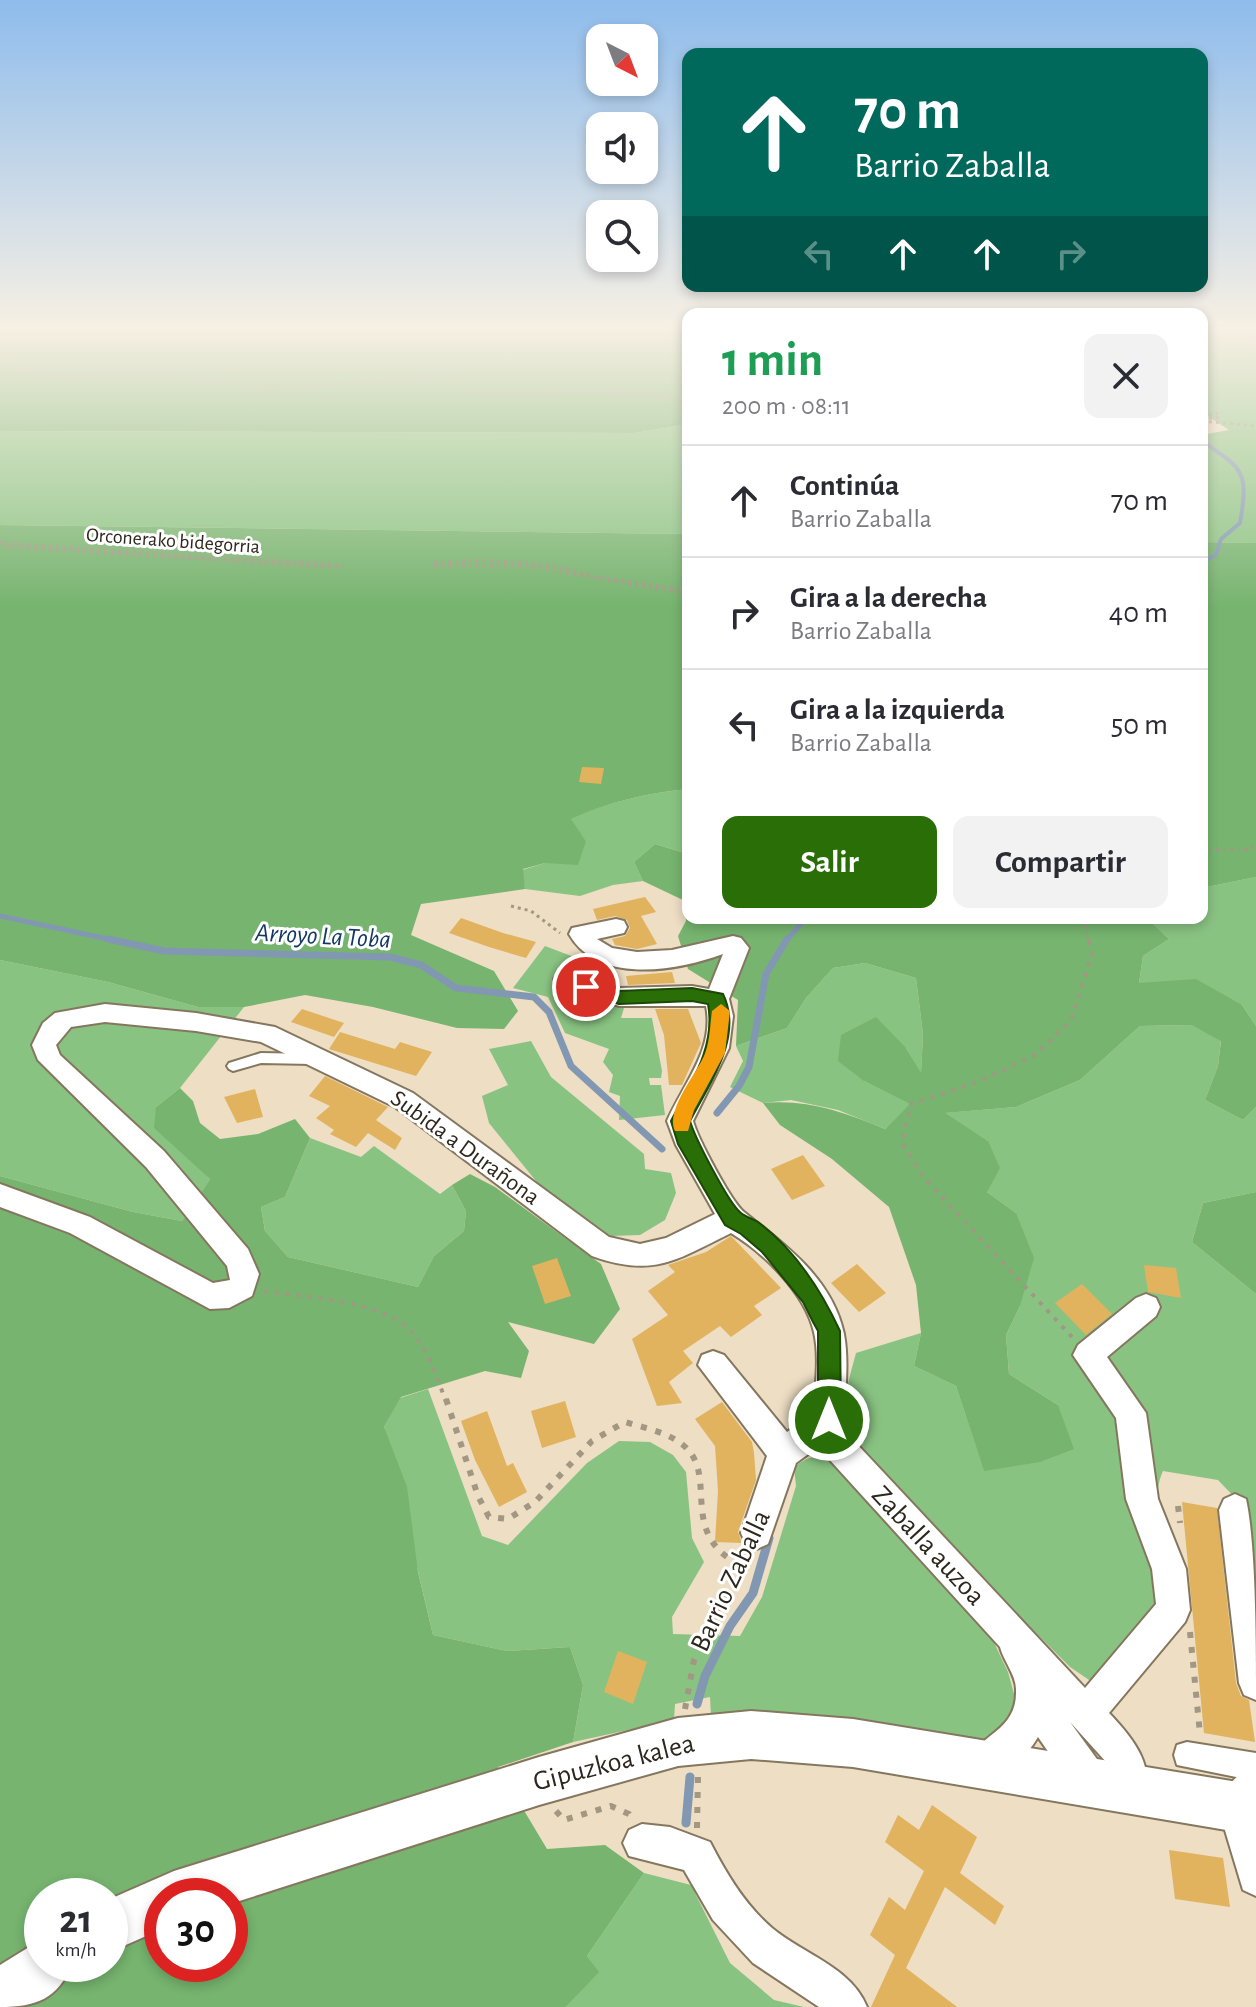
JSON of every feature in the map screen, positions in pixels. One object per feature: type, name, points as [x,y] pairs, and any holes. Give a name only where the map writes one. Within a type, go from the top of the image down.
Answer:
[{"type":"street","points":[[616,927],[580,934],[599,953],[618,958],[659,959],[733,944],[737,948],[717,999],[721,1025],[715,1053],[680,1121],[685,1138],[732,1219],[749,1227],[789,1268],[811,1295],[829,1331],[829,1420],[784,1453],[713,1365]]},
{"type":"street","points":[[566,979],[619,997],[692,995],[717,999]]},
{"type":"street","name":"Subida a Durañona","points":[[242,1287],[245,1274],[238,1258],[155,1159],[50,1060],[44,1045],[52,1030],[64,1019],[105,1013],[196,1022],[266,1034],[404,1100],[602,1247],[640,1256],[671,1249],[732,1219]]},
{"type":"street","points":[[0,1195],[80,1225],[210,1296],[229,1295],[242,1287]]},
{"type":"street","points":[[1086,1714],[1173,1610],[1169,1569],[1142,1499],[1131,1413],[1088,1355],[1146,1307]]},
{"type":"street","name":"Zaballa auzoa","points":[[820,1427],[1013,1638]]},
{"type":"street","name":"Barrio Zaballa","points":[[757,1533],[784,1453]]},
{"type":"street","points":[[1235,1510],[1256,1683]]},
{"type":"street","points":[[1013,1638],[1123,1754],[1112,1786],[1069,1755],[1033,1691],[1013,1638]]},
{"type":"street","points":[[976,1765],[993,1758],[1017,1738],[1033,1706],[1033,1691]]},
{"type":"street","name":"Gipuzkoa kalea","points":[[231,1878],[539,1781],[678,1742],[751,1735],[853,1743],[1112,1786],[1251,1791]]},
{"type":"street","points":[[1187,1755],[1251,1791],[1256,1877]]},
{"type":"street","points":[[642,1843],[670,1846],[697,1855],[741,1927],[768,1950],[811,1976],[847,2007]]},
{"type":"street","points":[[0,1997],[24,1980]]},
{"type":"lane","points":[[233,1066],[261,1058],[305,1061],[319,1058]]},
{"type":"path","points":[[1215,421],[1256,426]]},
{"type":"path","points":[[0,545],[343,567]]},
{"type":"path","points":[[434,565],[487,563],[527,566],[621,585],[682,591]]},
{"type":"path","points":[[1208,849],[1244,850],[1256,847]]},
{"type":"path","points":[[511,906],[531,911],[576,948],[599,953]]},
{"type":"path","points":[[1085,924],[1092,953],[1071,1021],[1035,1055],[978,1082],[911,1104],[902,1142],[923,1177],[1007,1264],[1088,1355]]},
{"type":"path","points":[[242,1287],[349,1304],[404,1324],[429,1355],[489,1517],[508,1519],[535,1502],[592,1441],[625,1422],[663,1434],[684,1448],[696,1461],[707,1541],[720,1556],[738,1564]]},
{"type":"path","name":"Barrio Zaballa","points":[[685,1710],[694,1660],[738,1564],[757,1533]]},
{"type":"path","points":[[697,1855],[698,1776]]},
{"type":"path","points":[[566,1801],[552,1806],[564,1820],[611,1806],[629,1814],[642,1843]]},
{"type":"green space","points":[[0,421],[682,421],[682,425],[635,433],[0,431]]},
{"type":"green space","points":[[1215,421],[1256,421],[1256,543],[1208,542],[1208,434],[1229,430]]},
{"type":"green space","points":[[682,425],[682,534],[0,525],[0,431],[635,433]]},
{"type":"green space","points":[[0,525],[682,534],[682,790],[628,799],[571,819],[586,841],[578,865],[545,863],[523,869],[525,889],[421,904],[411,935],[494,971],[518,1011],[504,1029],[457,1028],[373,1007],[305,995],[244,1007],[198,1007],[108,982],[0,960]]},
{"type":"green space","points":[[1208,542],[1256,543],[1256,877],[1208,887]]},
{"type":"green space","points":[[682,790],[682,852],[655,844],[634,862],[643,881],[613,885],[580,896],[525,889],[522,870],[545,863],[586,841],[570,819],[628,799]]},
{"type":"green space","points":[[655,844],[682,852],[682,900],[643,881],[634,862]]},
{"type":"green space","points":[[1256,877],[1256,1026],[1242,1005],[1139,983],[1143,956],[1169,939],[1153,924],[1208,924],[1208,887]]},
{"type":"green space","points":[[684,924],[1153,924],[1169,939],[1143,956],[1139,983],[1196,979],[1242,1005],[1256,1026],[1256,1107],[1243,1120],[1205,1100],[1218,1066],[1221,1041],[1191,1025],[1140,1026],[1080,1080],[1016,1107],[945,1113],[988,1141],[1000,1168],[987,1192],[1016,1213],[1034,1258],[1020,1306],[1006,1335],[1009,1374],[1058,1405],[1074,1449],[1040,1462],[984,1471],[956,1386],[914,1366],[921,1333],[916,1285],[889,1207],[832,1159],[780,1125],[763,1103],[795,1103],[825,1108],[885,1129],[910,1104],[864,1081],[838,1061],[841,1035],[876,1017],[906,1048],[921,1073],[923,1034],[916,978],[865,963],[833,968],[806,998],[787,1028],[736,1046],[738,1000],[688,969],[678,936]]},
{"type":"green space","points":[[545,946],[574,957],[560,984],[624,1008],[621,1018],[652,1018],[662,1071],[661,1078],[649,1078],[650,1085],[661,1085],[665,1115],[619,1120],[620,1096],[609,1092],[613,1075],[603,1062],[609,1049],[565,1033],[548,997],[513,988]]},
{"type":"green space","points":[[0,960],[108,982],[198,1007],[244,1007],[180,1088],[156,1107],[184,1152],[210,1179],[182,1221],[133,1212],[0,1176]]},
{"type":"green space","points":[[865,963],[916,978],[923,1034],[921,1074],[906,1048],[864,1081],[911,1104],[885,1129],[838,1110],[791,1100],[763,1103],[730,1087],[743,1061],[736,1046],[787,1028],[806,998],[833,968]]},
{"type":"green space","points":[[1191,1025],[1221,1040],[1218,1066],[1205,1100],[1243,1120],[1256,1107],[1256,1192],[1203,1203],[1192,1242],[1256,1294],[1256,1606],[1241,1504],[1218,1480],[1163,1471],[1158,1486],[1166,1573],[1166,1590],[1161,1607],[1095,1684],[1070,1667],[862,1459],[848,1433],[846,1395],[856,1353],[921,1333],[914,1366],[956,1386],[984,1470],[1058,1405],[1009,1374],[1006,1335],[1020,1306],[1016,1213],[987,1192],[988,1141],[943,1113],[1016,1107],[1080,1080],[1140,1026]]},
{"type":"green space","points":[[531,1041],[551,1077],[644,1154],[645,1169],[671,1173],[676,1193],[665,1220],[640,1235],[611,1236],[584,1227],[549,1197],[489,1123],[482,1096],[508,1085],[489,1049]]},
{"type":"green space","points":[[180,1088],[193,1101],[200,1123],[220,1139],[258,1134],[295,1119],[310,1138],[285,1197],[261,1207],[265,1231],[288,1257],[418,1287],[434,1256],[464,1231],[466,1211],[452,1185],[470,1174],[495,1187],[601,1264],[620,1309],[594,1344],[508,1322],[529,1351],[521,1378],[485,1371],[401,1397],[384,1427],[407,1487],[418,1572],[433,1635],[507,1651],[570,1647],[583,1685],[573,1742],[498,1767],[547,1849],[605,1845],[644,1873],[587,1956],[599,1972],[566,2007],[0,2007],[0,1176],[133,1212],[182,1221],[210,1179],[154,1128],[156,1107]]},
{"type":"green space","points":[[310,1138],[361,1157],[374,1146],[440,1194],[452,1185],[466,1211],[464,1231],[434,1256],[418,1287],[288,1257],[265,1231],[261,1207],[285,1197]]},
{"type":"green space","points":[[1256,1192],[1256,1294],[1192,1242],[1203,1203]]},
{"type":"green space","points":[[428,1389],[482,1536],[508,1545],[587,1463],[619,1441],[650,1442],[673,1455],[686,1472],[692,1538],[704,1562],[672,1617],[673,1634],[740,1636],[762,1597],[796,1486],[794,1467],[813,1457],[834,1462],[989,1632],[1008,1672],[1016,1701],[1009,1723],[989,1739],[961,1739],[800,1714],[764,1712],[711,1716],[710,1697],[675,1704],[674,1720],[573,1742],[583,1685],[570,1647],[507,1651],[433,1635],[384,1427],[400,1398]]},
{"type":"green space","points":[[644,1873],[691,1885],[730,1963],[774,2000],[804,2007],[566,2007],[598,1972],[587,1956]]},
{"type":"building","points":[[582,767],[604,768],[601,784],[579,782]]},
{"type":"building","points":[[645,897],[656,912],[641,916],[657,944],[637,949],[615,945],[612,939],[625,936],[630,928],[627,920],[615,916],[597,920],[593,909]]},
{"type":"building","points":[[461,918],[536,942],[526,958],[449,933]]},
{"type":"building","points":[[672,972],[675,983],[628,985],[626,976]]},
{"type":"building","points":[[302,1009],[344,1023],[334,1037],[291,1022]]},
{"type":"building","points":[[655,1009],[688,1009],[701,1043],[682,1085],[669,1085],[664,1035]]},
{"type":"building","points":[[340,1032],[395,1049],[400,1042],[432,1052],[416,1076],[329,1049]]},
{"type":"building","points":[[325,1076],[388,1107],[376,1120],[402,1138],[395,1150],[368,1133],[356,1147],[330,1134],[334,1130],[316,1118],[330,1106],[309,1096]]},
{"type":"building","points":[[255,1089],[263,1117],[237,1123],[224,1097]]},
{"type":"building","points":[[803,1155],[825,1186],[792,1200],[771,1169]]},
{"type":"building","points":[[731,1236],[781,1288],[754,1306],[762,1315],[731,1337],[720,1326],[683,1351],[693,1363],[669,1382],[682,1403],[657,1406],[632,1339],[668,1315],[648,1291],[675,1272],[668,1265],[706,1252]]},
{"type":"building","points":[[557,1258],[571,1296],[545,1304],[532,1266]]},
{"type":"building","points":[[857,1264],[886,1293],[859,1312],[831,1283]]},
{"type":"building","points":[[1144,1265],[1176,1268],[1181,1298],[1148,1292]]},
{"type":"building","points":[[1082,1284],[1112,1314],[1086,1335],[1055,1303]]},
{"type":"building","points":[[565,1401],[576,1437],[542,1448],[531,1411]]},
{"type":"building","points":[[722,1402],[752,1442],[754,1453],[756,1480],[738,1532],[742,1543],[715,1542],[718,1491],[715,1446],[695,1419]]},
{"type":"building","points":[[487,1411],[507,1466],[513,1463],[527,1492],[499,1507],[475,1460],[461,1421]]},
{"type":"building","points":[[1182,1502],[1217,1508],[1236,1683],[1241,1696],[1249,1700],[1255,1742],[1204,1733]]},
{"type":"building","points":[[618,1651],[647,1662],[633,1704],[604,1692]]},
{"type":"building","points":[[932,1805],[977,1837],[960,1873],[1004,1906],[995,1925],[945,1887],[906,1968],[957,2007],[871,2007],[895,1955],[870,1935],[889,1897],[905,1910],[924,1871],[885,1842],[898,1815],[919,1830]]},
{"type":"building","points":[[1169,1850],[1223,1858],[1230,1907],[1175,1899]]},
{"type":"waterway","points":[[1208,445],[1240,473],[1244,492],[1240,523],[1221,539],[1216,555],[1208,559]]},
{"type":"waterway","name":"Arroyo La Toba","points":[[0,916],[117,941]]},
{"type":"waterway","points":[[786,941],[801,924]]},
{"type":"waterway","name":"Arroyo La Toba","points":[[108,939],[164,951],[390,957],[421,965],[456,988],[534,997],[549,1012],[571,1066],[662,1149]]},
{"type":"waterway","points":[[717,1113],[739,1086],[749,1067],[766,974],[787,939]]},
{"type":"waterway","name":"Arroyo La Toba","points":[[697,1704],[705,1676],[730,1626],[753,1593],[769,1538]]},
{"type":"waterway","points":[[686,1823],[690,1777]]},
{"type":"slow traffic","points":[[681,1125],[684,1110],[715,1053],[721,1011]]},
{"type":"route","points":[[586,987],[619,997],[692,995],[717,999],[721,1025],[715,1053],[680,1121],[685,1138],[732,1219],[749,1227],[789,1268],[811,1295],[829,1331],[829,1420]]}]
